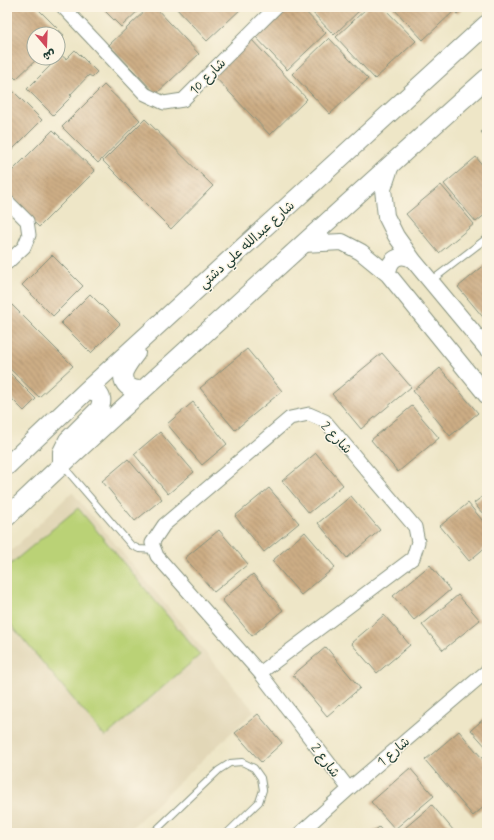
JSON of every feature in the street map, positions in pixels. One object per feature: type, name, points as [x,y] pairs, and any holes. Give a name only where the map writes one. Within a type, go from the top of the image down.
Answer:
[{"type":"main road","name":"شارع عبدالله علي دشتي","points":[[7,466],[86,391],[487,24]]},
{"type":"main road","points":[[7,517],[142,390],[487,78]]},
{"type":"main road","points":[[142,390],[131,389],[127,385],[124,380],[125,369],[155,328]]},
{"type":"main road","points":[[62,464],[62,452],[68,440],[100,409],[102,403],[101,397],[97,393],[92,390],[86,391]]},
{"type":"street","name":"شارع 10","points":[[63,7],[146,94],[164,103],[183,100],[276,7]]},
{"type":"street","points":[[391,165],[383,189],[386,216],[396,236],[413,260],[487,349]]},
{"type":"street","points":[[7,201],[26,221],[29,235],[24,247],[7,263]]},
{"type":"street","points":[[303,244],[342,242],[361,252],[388,274],[487,396]]},
{"type":"street","points":[[388,274],[388,268],[391,262],[396,258],[402,256],[413,260]]},
{"type":"street","name":"شارع 2","points":[[260,673],[413,558],[418,542],[415,527],[325,421],[309,414],[290,418],[164,525],[152,543],[157,556],[260,673],[348,789]]},
{"type":"street","name":"شارع 1","points":[[300,833],[348,789],[487,671]]},
{"type":"lane","points":[[430,281],[487,238]]},
{"type":"lane","points":[[62,464],[131,545],[139,549],[155,550]]},
{"type":"lane","points":[[154,833],[219,770],[230,763],[242,762],[254,768],[261,778],[263,790],[258,802],[227,833]]},
{"type":"shaded area","points":[[72,492],[254,711],[126,833],[7,833],[7,555]]},
{"type":"green space","points":[[78,508],[200,655],[105,737],[7,620],[7,567]]},
{"type":"building","points":[[12,7],[36,7],[55,26],[26,26],[26,66],[30,66],[16,79],[7,70],[7,12]]},
{"type":"building","points":[[101,7],[142,7],[121,27]]},
{"type":"building","points":[[149,7],[155,7],[199,54],[156,94],[109,45]]},
{"type":"building","points":[[175,7],[243,7],[207,41]]},
{"type":"building","points":[[284,7],[301,7],[326,33],[287,70],[254,35]]},
{"type":"building","points":[[307,7],[363,7],[334,35]]},
{"type":"building","points":[[368,7],[383,7],[416,41],[375,79],[336,37]]},
{"type":"building","points":[[392,7],[464,7],[457,14],[454,11],[423,40]]},
{"type":"building","points":[[329,38],[368,79],[330,114],[292,74]]},
{"type":"building","points":[[251,39],[307,99],[270,135],[213,75]]},
{"type":"building","points":[[75,50],[97,72],[92,77],[89,75],[70,95],[72,96],[53,115],[27,89],[50,66],[66,66],[66,59]]},
{"type":"building","points":[[104,85],[140,120],[98,163],[62,127]]},
{"type":"building","points":[[13,91],[42,120],[7,155],[7,98]]},
{"type":"building","points":[[145,119],[213,186],[171,229],[103,161]]},
{"type":"building","points":[[487,128],[487,139],[481,132]]},
{"type":"building","points":[[53,130],[95,171],[39,227],[7,196],[7,176]]},
{"type":"building","points":[[476,157],[487,171],[487,213],[476,222],[444,184]]},
{"type":"building","points":[[441,185],[474,224],[439,253],[406,214]]},
{"type":"building","points":[[52,255],[83,286],[53,316],[22,285]]},
{"type":"building","points":[[487,263],[487,322],[458,287]]},
{"type":"building","points":[[90,294],[120,324],[91,353],[61,323]]},
{"type":"building","points":[[7,300],[73,366],[39,397],[7,366]]},
{"type":"building","points":[[247,349],[282,391],[235,430],[200,388]]},
{"type":"building","points":[[382,353],[411,387],[361,429],[332,394]]},
{"type":"building","points":[[440,368],[478,413],[450,436],[413,391]]},
{"type":"building","points":[[7,370],[36,399],[24,411],[7,394]]},
{"type":"building","points":[[193,402],[227,444],[202,465],[167,424]]},
{"type":"building","points":[[412,406],[439,438],[398,472],[371,440]]},
{"type":"building","points":[[160,432],[194,472],[168,494],[134,454]]},
{"type":"building","points":[[316,453],[343,485],[309,513],[282,481]]},
{"type":"building","points":[[128,459],[162,499],[135,521],[102,481]]},
{"type":"building","points":[[269,488],[299,523],[264,552],[235,516]]},
{"type":"building","points":[[487,493],[487,519],[474,503]]},
{"type":"building","points":[[351,496],[380,530],[347,558],[318,523]]},
{"type":"building","points":[[468,503],[487,526],[487,546],[469,561],[440,526]]},
{"type":"building","points":[[219,530],[248,564],[214,592],[185,558]]},
{"type":"building","points":[[305,532],[335,567],[301,595],[272,561]]},
{"type":"building","points":[[430,565],[450,590],[414,620],[393,596]]},
{"type":"building","points":[[253,574],[283,610],[252,636],[222,600]]},
{"type":"building","points":[[458,595],[480,620],[443,650],[422,625]]},
{"type":"building","points":[[384,615],[410,645],[377,673],[351,643]]},
{"type":"building","points":[[326,647],[360,688],[327,716],[293,675]]},
{"type":"building","points":[[258,714],[282,743],[261,762],[235,733]]},
{"type":"building","points":[[487,716],[487,748],[471,730]]},
{"type":"building","points":[[459,731],[487,764],[487,804],[473,816],[425,760]]},
{"type":"building","points":[[410,768],[434,796],[395,829],[371,802]]},
{"type":"building","points":[[432,805],[454,831],[451,833],[399,833]]},
{"type":"building","points":[[379,827],[384,833],[372,833]]}]
